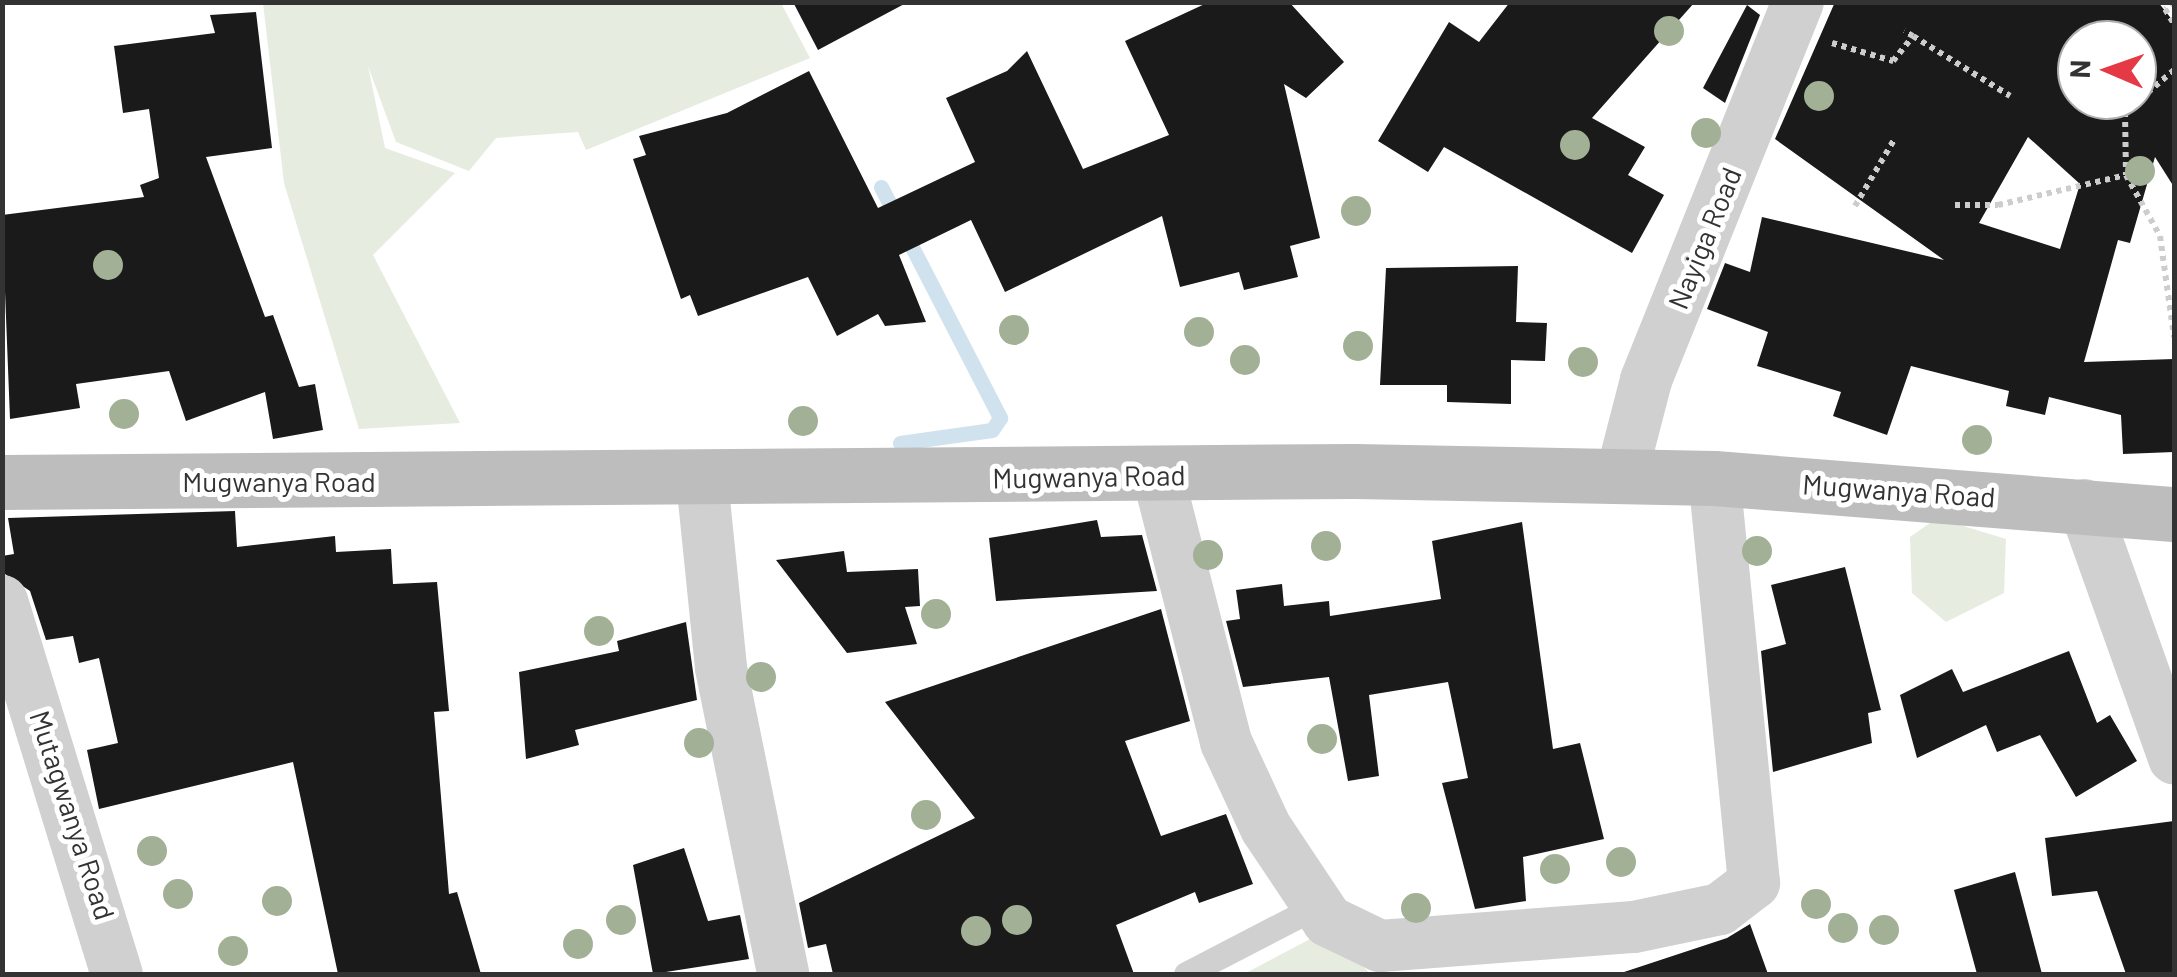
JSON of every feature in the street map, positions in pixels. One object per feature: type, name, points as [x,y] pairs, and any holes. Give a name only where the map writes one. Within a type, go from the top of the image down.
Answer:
[{"type":"street","name":"Nayiga Road","points":[[1621,477],[1646,380],[1793,16]]},
{"type":"street","name":"Mugwanya Road","points":[[2,482],[1158,475],[1714,478],[2174,514]]},
{"type":"street","points":[[1158,475],[1226,742],[1317,906],[1350,936],[1380,946],[1518,940],[1720,909],[1754,883],[1714,478]]},
{"type":"street","points":[[702,480],[721,668],[783,974]]},
{"type":"street","points":[[2084,505],[2174,758]]},
{"type":"street","name":"Mutagwanya Road","points":[[2,601],[118,974]]},
{"type":"lane","points":[[1186,974],[1317,906]]},
{"type":"path","points":[[2174,2],[2166,9],[2174,24]]},
{"type":"path","points":[[1793,16],[1893,61],[1914,36]]},
{"type":"path","points":[[1904,32],[2010,96]]},
{"type":"path","points":[[2174,70],[2125,112],[2126,175],[2160,236],[2174,337]]},
{"type":"path","points":[[1855,206],[1894,138]]},
{"type":"path","points":[[1955,206],[1998,205],[2126,175]]},
{"type":"shaded area","points":[[263,3],[781,3],[810,58],[586,150],[578,132],[496,138],[469,171],[396,142],[368,66],[385,148],[455,173],[373,255],[460,423],[359,429],[284,183]]},
{"type":"shaded area","points":[[1937,518],[2006,539],[2004,593],[1946,622],[1912,593],[1910,537]]},
{"type":"shaded area","points":[[1331,928],[1370,974],[1244,974]]},
{"type":"building","points":[[793,2],[908,2],[818,50]]},
{"type":"building","points":[[1209,2],[1289,2],[1344,62],[1306,98],[1284,84],[1320,238],[1290,246],[1298,277],[1244,290],[1239,272],[1180,287],[1162,216],[1005,292],[971,220],[899,255],[926,322],[885,326],[878,314],[837,336],[808,277],[698,316],[690,295],[681,299],[633,159],[646,155],[639,136],[727,113],[809,71],[878,208],[975,162],[946,98],[1007,71],[1027,51],[1083,169],[1169,135],[1125,41]]},
{"type":"building","points":[[1510,2],[1694,3],[1592,118],[1645,147],[1628,175],[1664,195],[1632,253],[1444,147],[1428,172],[1378,141],[1449,22],[1479,42]]},
{"type":"building","points":[[1835,2],[2158,2],[2174,22],[2174,187],[2155,157],[2130,243],[2118,240],[2084,362],[2174,359],[2174,452],[2123,454],[2121,415],[2049,397],[2045,415],[2006,406],[2009,391],[1911,366],[1887,435],[1833,416],[1841,392],[1757,366],[1768,332],[1707,309],[1725,263],[1750,272],[1762,217],[1944,260],[1775,139]],"holes":[[[2028,137],[2080,184],[2060,249],[1979,223]]]},
{"type":"building","points":[[1747,5],[1760,15],[1725,103],[1703,88]]},
{"type":"building","points":[[256,12],[272,148],[206,157],[265,317],[273,315],[299,387],[315,384],[323,430],[273,439],[265,392],[186,421],[169,371],[76,384],[80,408],[10,419],[2,215],[144,197],[140,185],[159,178],[149,109],[123,113],[114,46],[215,33],[210,15]]},
{"type":"building","points":[[1518,266],[1516,322],[1547,323],[1545,361],[1511,360],[1511,404],[1447,402],[1447,385],[1380,385],[1386,268]]},
{"type":"building","points":[[235,511],[237,547],[335,536],[336,552],[391,549],[393,584],[437,582],[449,711],[434,712],[449,894],[457,892],[481,974],[338,974],[293,762],[99,809],[87,750],[118,743],[99,658],[79,663],[73,636],[46,640],[30,591],[2,572],[2,556],[14,554],[8,518]]},
{"type":"building","points":[[1097,520],[1101,537],[1142,535],[1157,591],[996,601],[989,538]]},
{"type":"building","points":[[1522,522],[1553,749],[1580,743],[1604,839],[1523,857],[1526,901],[1475,909],[1442,783],[1468,778],[1448,682],[1369,695],[1379,776],[1348,781],[1329,677],[1243,687],[1226,621],[1240,619],[1236,590],[1282,584],[1284,606],[1329,601],[1330,616],[1441,599],[1432,541]]},
{"type":"building","points":[[844,551],[847,572],[918,569],[920,606],[905,607],[917,644],[847,653],[776,560]]},
{"type":"building","points":[[1845,567],[1881,710],[1868,713],[1872,743],[1773,772],[1761,651],[1786,644],[1771,585]]},
{"type":"building","points":[[1161,609],[1190,721],[1125,741],[1161,836],[1226,814],[1253,884],[1199,903],[1195,892],[1116,925],[1134,974],[833,974],[826,944],[808,948],[799,903],[975,818],[885,702]]},
{"type":"building","points":[[686,622],[697,700],[575,730],[579,745],[526,759],[519,672],[619,651],[617,641]]},
{"type":"building","points":[[2069,651],[2097,723],[2110,715],[2137,761],[2076,797],[2040,735],[1997,752],[1986,725],[1917,758],[1900,695],[1952,669],[1963,692]]},
{"type":"building","points":[[2174,821],[2174,974],[2126,974],[2097,891],[2052,896],[2045,838]]},
{"type":"building","points":[[684,848],[708,921],[740,915],[749,959],[653,974],[633,865]]},
{"type":"building","points":[[2015,872],[2042,974],[1977,974],[1954,890]]},
{"type":"building","points":[[1750,924],[1768,974],[1618,974],[1727,938]]},
{"type":"waterway","points":[[881,187],[1000,418],[992,430],[900,443]]}]
